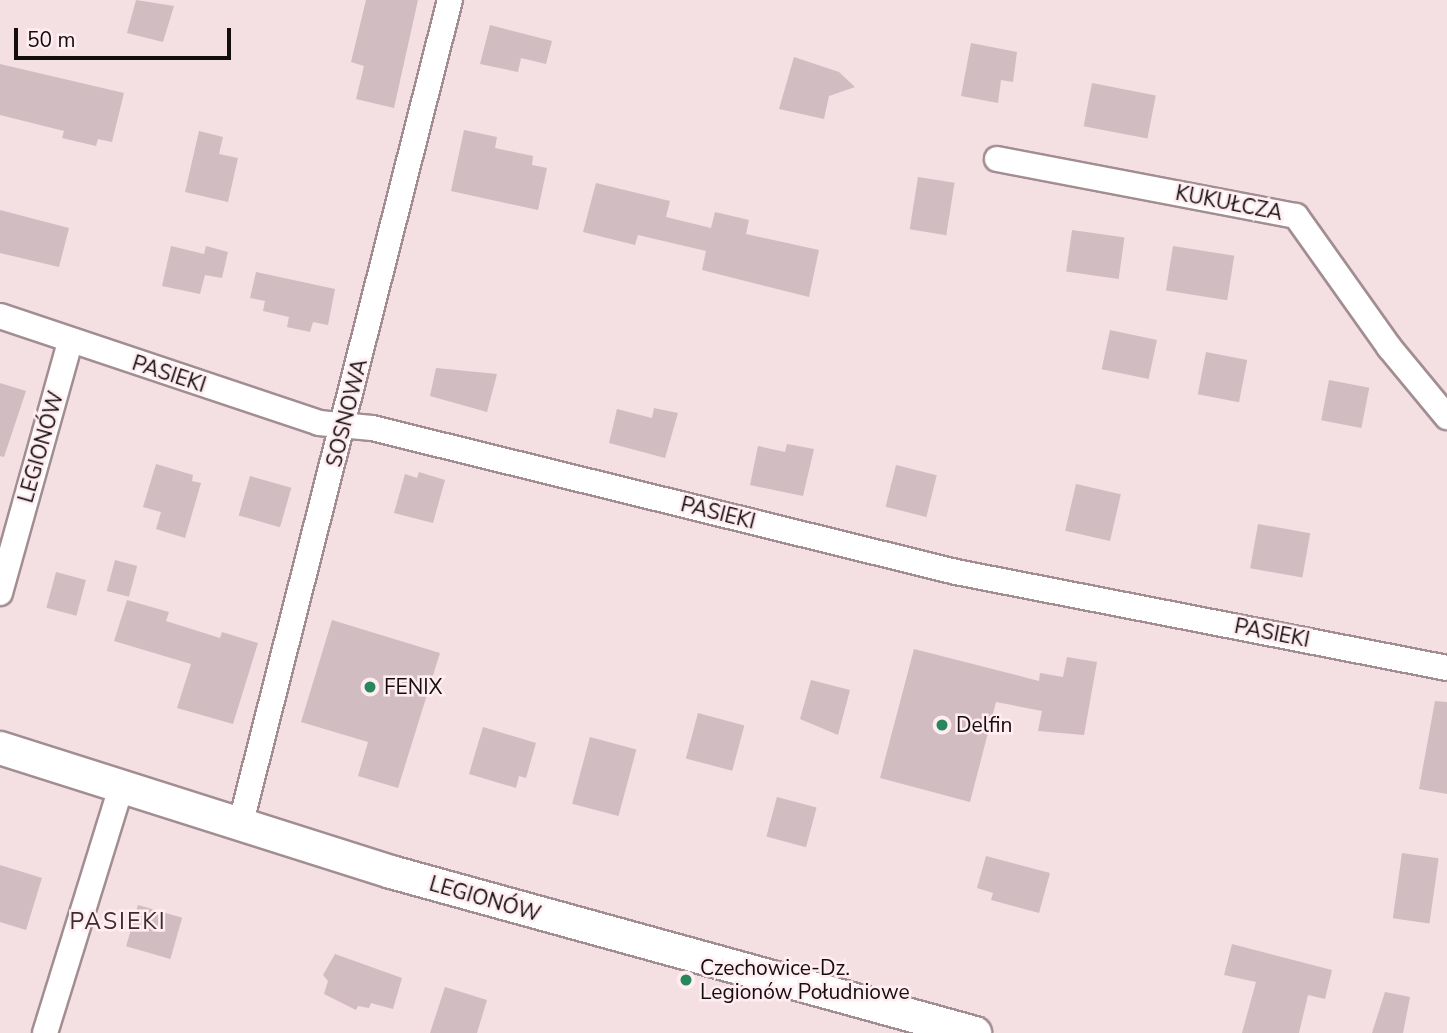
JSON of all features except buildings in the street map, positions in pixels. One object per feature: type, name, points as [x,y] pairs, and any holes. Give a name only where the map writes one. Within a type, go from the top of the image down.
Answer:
[{"type":"street","name":"SOSNOWA","points":[[240,826],[345,426],[450,0]]},
{"type":"street","name":"KUKUŁCZA","points":[[997,159],[1296,216],[1389,347],[1447,417]]},
{"type":"street","name":"PASIEKI","points":[[0,316],[70,342],[319,423],[372,428],[956,572],[1447,667]]},
{"type":"street","name":"LEGIONÓW","points":[[0,593],[70,342]]},
{"type":"street","name":"LEGIONÓW","points":[[0,748],[240,826],[603,933],[975,1033]]},
{"type":"street","points":[[45,1033],[121,788]]},
{"type":"place","name":"FENIX","points":[[370,687]]},
{"type":"place","name":"Delfin","points":[[942,725]]},
{"type":"place","name":"Czechowice-Dz. Legionów Południowe","points":[[686,980]]},
{"type":"district","name":"PASIEKI","points":[[118,922]]}]
